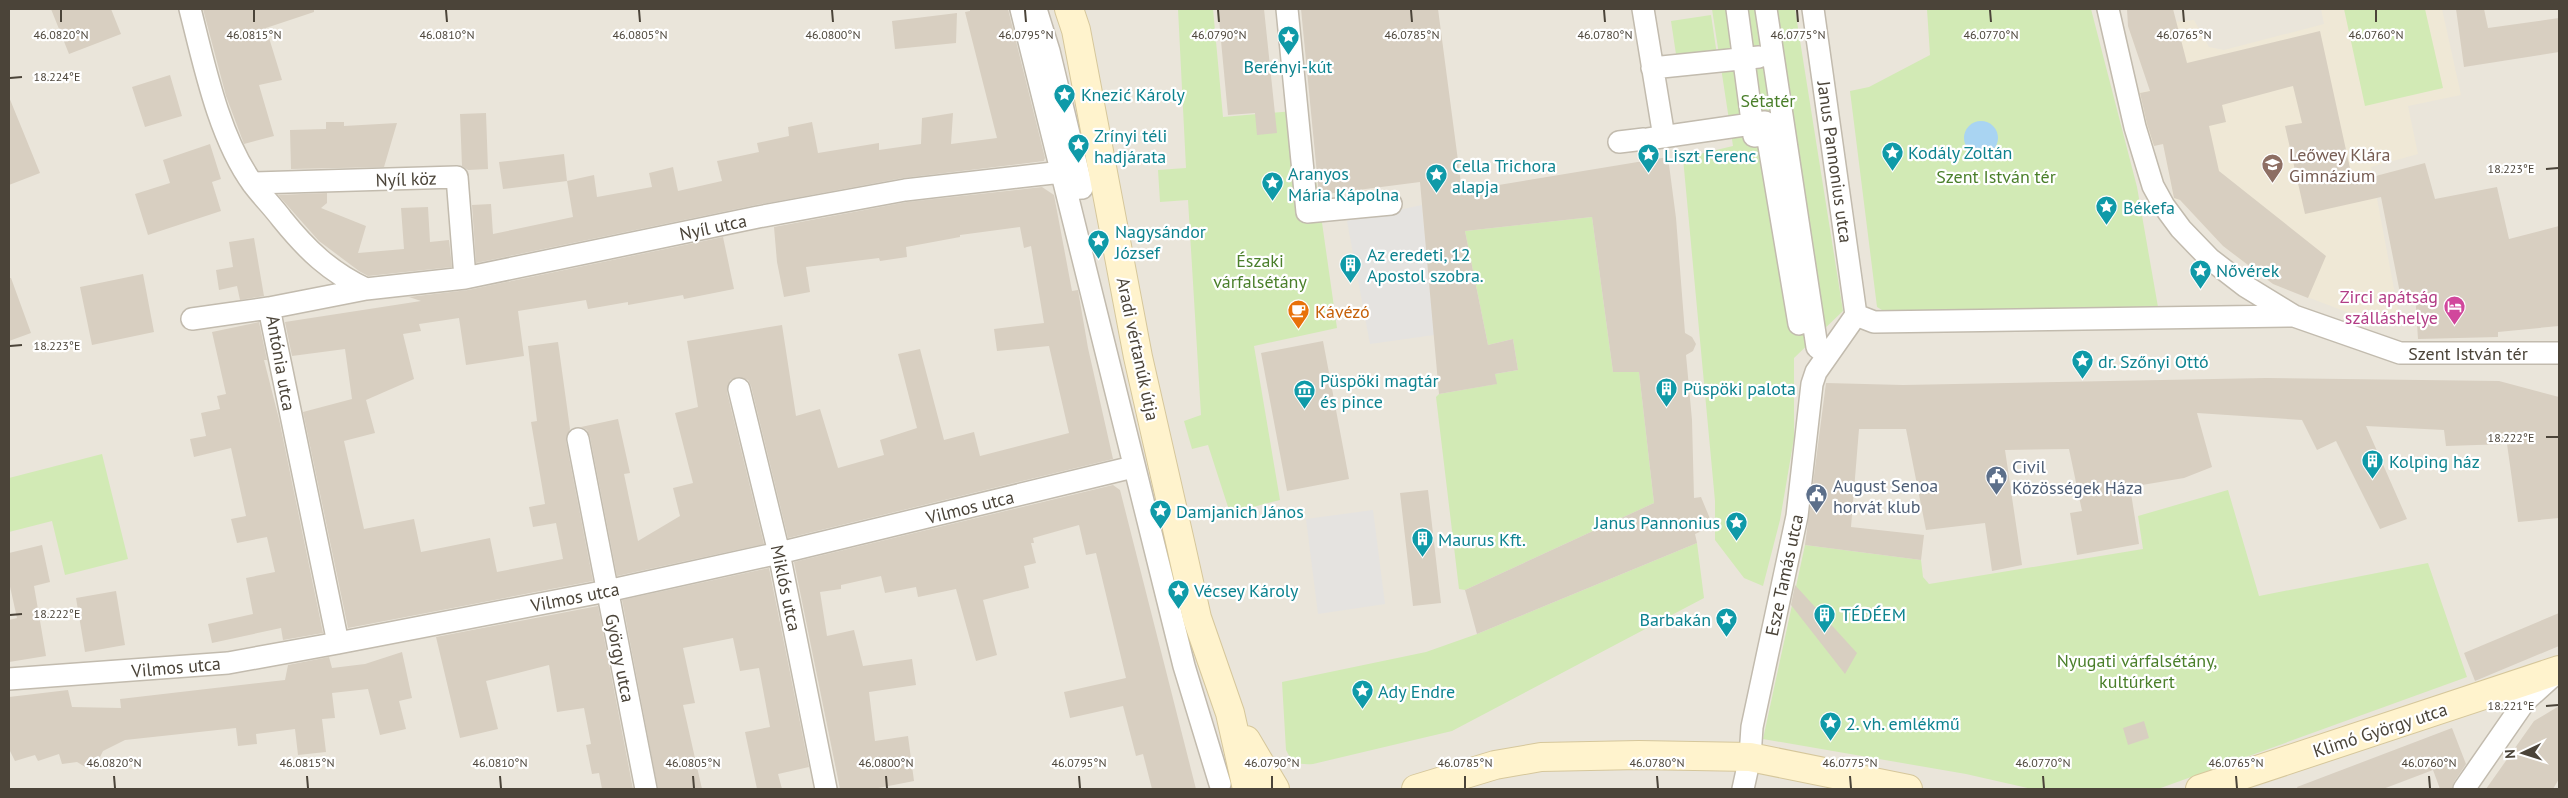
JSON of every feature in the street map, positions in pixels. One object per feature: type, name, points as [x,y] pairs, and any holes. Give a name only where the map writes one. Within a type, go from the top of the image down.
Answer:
[{"type":"street","points":[[190,9],[218,109],[235,152],[252,183],[302,243],[341,278],[366,289]]},
{"type":"street","name":"Aradi vértanúk útja","points":[[1021,9],[1107,352],[1133,468],[1184,666],[1220,784]]},
{"type":"street","points":[[1036,9],[1049,51],[1082,188],[1064,180]]},
{"type":"street","name":"Aradi vértanúk útja","points":[[1069,9],[1076,30],[1138,357],[1197,618],[1230,713],[1245,773],[1247,789]]},
{"type":"street","points":[[1287,9],[1307,212],[1391,204]]},
{"type":"street","points":[[1643,9],[1652,68],[1652,138]]},
{"type":"street","points":[[1737,9],[1754,136],[1767,134],[1799,324]]},
{"type":"street","points":[[1766,9],[1816,354]]},
{"type":"street","name":"Janus Pannonius utca","points":[[1813,9],[1856,315]]},
{"type":"street","name":"Szent István tér","points":[[2108,9],[2135,126],[2153,186],[2164,206],[2181,229],[2210,259],[2245,286],[2294,316],[2400,353],[2559,353]]},
{"type":"street","points":[[1652,68],[1772,56]]},
{"type":"street","points":[[1619,142],[1782,119]]},
{"type":"street","name":"Nyíl köz","points":[[252,183],[457,177],[465,278]]},
{"type":"street","name":"Nyíl utca","points":[[366,289],[465,278],[750,219],[896,192],[1064,180]]},
{"type":"street","points":[[302,301],[320,281],[327,266]]},
{"type":"street","name":"Antónia utca","points":[[338,643],[269,308],[366,289]]},
{"type":"street","points":[[192,319],[269,308]]},
{"type":"street","name":"Szent István tér","points":[[1856,315],[1874,322],[2294,316]]},
{"type":"street","name":"Esze Tamás utca","points":[[1744,789],[1750,757],[1752,727],[1797,516],[1812,384],[1816,372],[1816,354],[1856,315]]},
{"type":"street","name":"Miklós utca","points":[[739,389],[779,553],[826,789]]},
{"type":"street","name":"György utca","points":[[578,439],[646,789]]},
{"type":"street","name":"Vilmos utca","points":[[9,679],[228,663],[338,643],[607,591],[779,553],[1133,468]]},
{"type":"street","points":[[1184,666],[1220,686]]},
{"type":"street","points":[[2464,789],[2525,701],[2559,670]]},
{"type":"street","name":"Klimó György utca","points":[[2200,789],[2559,670]]},
{"type":"street","name":"Aradi vértanúk útja","points":[[1230,713],[1275,789]]},
{"type":"street","points":[[1422,788],[1495,765],[1541,757],[1750,757],[1908,789]]},
{"type":"shaded area","points":[[9,9],[2559,9],[2559,789],[9,789]]},
{"type":"shaded area","name":"Leőwey Klára Gimnázium","points":[[2321,9],[2442,9],[2461,95],[2408,106],[2418,154],[2371,167],[2401,326],[2352,314],[2273,284],[2223,246],[2180,200],[2174,200],[2163,144],[2151,146],[2139,93],[2150,90],[2128,26],[2194,20],[2209,47],[2224,50],[2324,24]]},
{"type":"shaded area","points":[[1422,205],[1434,335],[1370,344],[1347,221]]},
{"type":"shaded area","points":[[1373,510],[1385,604],[1318,614],[1306,519]]},
{"type":"green space","name":"Északi várfalsétány","points":[[1178,9],[1213,9],[1223,117],[1306,110],[1337,328],[1254,346],[1280,500],[1230,513],[1208,445],[1192,449],[1184,421],[1201,415],[1188,200],[1160,202],[1158,170],[1186,168]]},
{"type":"green space","name":"Sétatér","points":[[1712,9],[1795,9],[1843,311],[1794,358],[1794,438],[1780,520],[1763,586],[1744,578],[1715,540],[1715,501],[1683,158],[1733,146]]},
{"type":"green space","name":"Szent István tér","points":[[1927,9],[2091,9],[2137,187],[2158,307],[1892,316],[1877,307],[1850,91],[1869,87],[1930,55]]},
{"type":"green space","points":[[2344,9],[2425,9],[2443,88],[2365,106]]},
{"type":"green space","points":[[1711,15],[1717,55],[1677,61],[1671,21]]},
{"type":"green space","points":[[1592,217],[1613,372],[1639,372],[1654,503],[1465,590],[1459,589],[1436,397],[1439,394],[1496,384],[1495,374],[1518,370],[1513,339],[1488,345],[1465,231]]},
{"type":"green space","points":[[102,454],[128,559],[65,575],[52,521],[9,532],[9,478]]},
{"type":"green space","name":"Nyugati várfalsétány, kultúrkert","points":[[2228,490],[2259,596],[2428,563],[2467,677],[2158,789],[2032,789],[1966,774],[1763,739],[1805,545],[1921,560],[1923,577],[1929,584],[2143,549],[2138,516]]},
{"type":"green space","points":[[1697,543],[1704,598],[1452,731],[1313,764],[1296,762],[1286,750],[1282,682],[1426,652],[1477,634]]},
{"type":"water","points":[[1981,121],[1988,122],[1993,126],[1997,131],[1997,145],[1993,150],[1988,154],[1981,155],[1974,154],[1969,150],[1965,145],[1964,138],[1965,131],[1969,126],[1974,122]]},
{"type":"building","points":[[51,9],[111,9],[121,34],[69,54]]},
{"type":"building","points":[[203,9],[314,9],[314,12],[266,28],[282,80],[259,85],[274,136],[244,144],[226,96]]},
{"type":"building","points":[[970,9],[1008,9],[1045,158],[1044,161],[903,178],[756,205],[476,263],[472,205],[491,204],[493,234],[573,217],[567,181],[594,175],[597,197],[652,187],[649,173],[673,167],[678,191],[722,181],[717,161],[759,152],[757,143],[789,136],[788,127],[812,122],[818,153],[879,143],[879,150],[921,144],[922,118],[953,113],[951,144],[997,138],[965,12],[970,11]]},
{"type":"building","points":[[1218,9],[1264,9],[1277,133],[1257,135],[1255,113],[1228,115]]},
{"type":"building","name":"Püspöki palota","points":[[1301,9],[1438,9],[1462,191],[1668,157],[1676,218],[1685,333],[1692,337],[1696,344],[1693,351],[1686,355],[1692,420],[1694,498],[1701,497],[1713,526],[1695,534],[1697,543],[1477,634],[1465,590],[1654,503],[1639,372],[1613,372],[1592,217],[1465,231],[1488,345],[1513,339],[1518,370],[1495,374],[1497,384],[1439,394],[1420,182],[1319,195]]},
{"type":"building","points":[[2127,9],[2173,9],[2187,63],[2320,31],[2353,182],[2425,163],[2435,199],[2497,187],[2509,239],[2559,226],[2559,326],[2498,332],[2498,337],[2418,339],[2415,292],[2400,293],[2381,197],[2305,214],[2285,126],[2302,123],[2293,86],[2222,105],[2226,122],[2209,126],[2219,171],[2326,256],[2308,298],[2273,284],[2223,246],[2180,200],[2174,198],[2163,144],[2154,146],[2147,124],[2140,93],[2150,91],[2128,26]]},
{"type":"building","points":[[2456,9],[2484,9],[2488,28],[2559,18],[2559,52],[2464,67]]},
{"type":"building","points":[[957,13],[956,43],[895,49],[892,21]]},
{"type":"building","points":[[170,75],[182,116],[145,127],[132,87]]},
{"type":"building","points":[[9,97],[40,173],[9,185]]},
{"type":"building","points":[[486,113],[488,169],[468,170],[462,166],[460,114]]},
{"type":"building","points":[[326,122],[344,122],[344,126],[397,123],[384,167],[291,169],[290,130],[326,129]]},
{"type":"building","points":[[210,144],[221,179],[212,182],[221,211],[148,235],[135,194],[170,183],[163,160]]},
{"type":"building","points":[[564,154],[567,181],[503,189],[499,162]]},
{"type":"building","points":[[1042,187],[1054,195],[1072,291],[1078,290],[1088,348],[1113,459],[788,538],[751,386],[748,380],[737,377],[730,380],[727,392],[764,544],[617,576],[590,437],[587,430],[581,427],[618,419],[630,473],[624,474],[638,541],[680,516],[673,488],[693,483],[675,413],[698,407],[687,341],[782,325],[796,416],[820,409],[838,468],[884,455],[880,440],[917,428],[898,354],[920,349],[944,440],[974,432],[980,456],[1069,433],[1049,346],[997,351],[994,329],[1044,323],[1031,246],[1024,248],[1020,227],[960,235],[960,237],[906,247],[907,257],[880,261],[879,258],[806,267],[810,292],[784,297],[777,262],[774,227],[907,202]]},
{"type":"building","points":[[327,193],[327,203],[321,208],[366,226],[358,253],[404,249],[401,208],[428,207],[430,242],[449,240],[452,267],[368,276],[359,271],[319,241],[278,195]]},
{"type":"building","points":[[723,237],[734,289],[684,299],[683,295],[628,305],[628,302],[588,309],[586,300],[518,311],[524,356],[466,365],[459,318],[419,324],[421,331],[403,334],[414,379],[366,400],[375,433],[344,441],[364,529],[414,519],[421,552],[490,538],[497,572],[563,559],[556,523],[533,527],[529,507],[545,504],[531,422],[537,421],[528,346],[558,342],[570,429],[566,441],[593,581],[348,628],[303,412],[352,399],[345,349],[292,356],[285,322],[421,301],[409,297],[468,290]]},
{"type":"building","points":[[254,238],[264,296],[240,300],[237,286],[219,290],[216,270],[233,267],[229,242]]},
{"type":"building","points":[[143,274],[154,332],[92,345],[80,287]]},
{"type":"building","points":[[9,278],[11,278],[31,333],[9,341]]},
{"type":"building","points":[[259,322],[267,360],[264,360],[279,419],[323,633],[283,640],[281,628],[212,643],[208,624],[253,614],[246,578],[275,572],[267,537],[237,543],[231,519],[246,516],[231,448],[194,457],[190,439],[206,436],[201,413],[220,409],[217,396],[226,394],[212,332]]},
{"type":"building","name":"Püspöki magtár és pince","points":[[1323,341],[1349,479],[1287,491],[1261,353]]},
{"type":"building","points":[[2266,378],[2499,381],[2559,397],[2559,518],[2518,522],[2507,444],[2446,446],[2444,430],[2366,426],[2407,519],[2380,529],[2336,441],[2317,450],[2302,420],[2197,413],[2212,467],[2184,478],[2130,487],[2139,544],[2077,555],[2070,513],[2082,511],[2069,449],[2005,450],[2022,565],[1992,571],[1985,523],[1926,530],[1906,429],[1859,429],[1851,527],[1924,535],[1921,560],[1805,545],[1826,383],[1903,385]]},
{"type":"building","points":[[1113,485],[1120,490],[1196,789],[1152,789],[1143,754],[1136,756],[1123,706],[1070,718],[1064,692],[1126,678],[1096,553],[1086,555],[1079,525],[1033,538],[1034,543],[1031,543],[1036,563],[1024,566],[1029,588],[983,600],[997,655],[976,661],[956,589],[918,597],[916,587],[885,593],[881,576],[841,585],[841,589],[820,592],[827,636],[854,630],[863,666],[912,659],[916,685],[869,692],[875,741],[908,736],[914,781],[873,789],[840,789],[794,562]]},
{"type":"building","name":"Maurus Kft.","points":[[1428,490],[1441,603],[1413,606],[1400,493]]},
{"type":"building","points":[[42,545],[50,582],[34,586],[46,656],[9,662],[9,620],[17,618],[9,582],[9,553]]},
{"type":"building","points":[[769,568],[809,767],[778,774],[782,789],[757,789],[745,732],[770,727],[759,668],[740,671],[733,638],[683,648],[695,703],[683,705],[702,789],[658,789],[622,600]]},
{"type":"building","name":"TÉDÉEM","points":[[1795,585],[1857,653],[1845,674],[1791,605]]},
{"type":"building","points":[[116,591],[125,645],[85,652],[76,598]]},
{"type":"building","points":[[598,606],[633,789],[602,789],[599,773],[592,774],[586,745],[591,744],[584,708],[557,712],[549,665],[486,681],[498,729],[460,738],[436,637]]},
{"type":"building","points":[[2559,613],[2559,646],[2475,681],[2464,653]]},
{"type":"building","points":[[402,652],[412,698],[399,701],[406,729],[380,735],[368,689],[332,693],[335,718],[322,719],[326,752],[298,755],[295,729],[256,734],[257,744],[238,746],[236,728],[125,740],[103,751],[97,763],[87,768],[77,762],[62,764],[59,754],[38,761],[35,755],[15,761],[9,749],[9,697],[68,690],[72,707],[121,708],[120,699],[285,680],[288,665],[329,657],[332,668],[365,664]]},
{"type":"building","points":[[2559,706],[2559,779],[2553,789],[2486,789],[2534,721]]},
{"type":"building","points":[[2144,721],[2149,738],[2128,745],[2123,728]]},
{"type":"building","points":[[2452,728],[2466,764],[2454,782],[2452,789],[2440,789],[2433,770],[2383,789],[2298,789],[2297,787]]},
{"type":"place","name":"Berényi-kút","points":[[1288,55]]},
{"type":"place","name":"Knezić Károly","points":[[1065,113]]},
{"type":"place","name":"Zrínyi téli hadjárata","points":[[1078,164]]},
{"type":"place","name":"Kodály Zoltán","points":[[1892,171]]},
{"type":"place","name":"Liszt Ferenc","points":[[1648,174]]},
{"type":"place","name":"Leőwey Klára Gimnázium","points":[[2273,183]]},
{"type":"place","name":"Cella Trichora alapja","points":[[1436,194]]},
{"type":"place","name":"Aranyos Mária Kápolna","points":[[1272,202]]},
{"type":"place","name":"Békefa","points":[[2107,226]]},
{"type":"place","name":"Nagysándor József","points":[[1099,260]]},
{"type":"place","name":"Az eredeti, 12 Apostol szobra.","points":[[1351,283]]},
{"type":"place","name":"Nővérek","points":[[2200,289]]},
{"type":"place","name":"Zirci apátság szálláshelye","points":[[2454,325]]},
{"type":"place","name":"Kávézó","points":[[1299,330]]},
{"type":"place","name":"dr. Szőnyi Ottó","points":[[2082,380]]},
{"type":"place","name":"Püspöki palota","points":[[1667,407]]},
{"type":"place","name":"Püspöki magtár és pince","points":[[1304,409]]},
{"type":"place","name":"Kolping ház","points":[[2373,480]]},
{"type":"place","name":"Civil Közösségek Háza","points":[[1996,495]]},
{"type":"place","name":"August Senoa horvát klub","points":[[1817,514]]},
{"type":"place","name":"Damjanich János","points":[[1160,530]]},
{"type":"place","name":"Janus Pannonius","points":[[1736,541]]},
{"type":"place","name":"Maurus Kft.","points":[[1422,558]]},
{"type":"place","name":"Vécsey Károly","points":[[1178,609]]},
{"type":"place","name":"TÉDÉEM","points":[[1825,633]]},
{"type":"place","name":"Barbakán","points":[[1727,638]]},
{"type":"place","name":"Ady Endre","points":[[1362,710]]},
{"type":"place","name":"2. vh. emlékmű","points":[[1830,742]]}]
